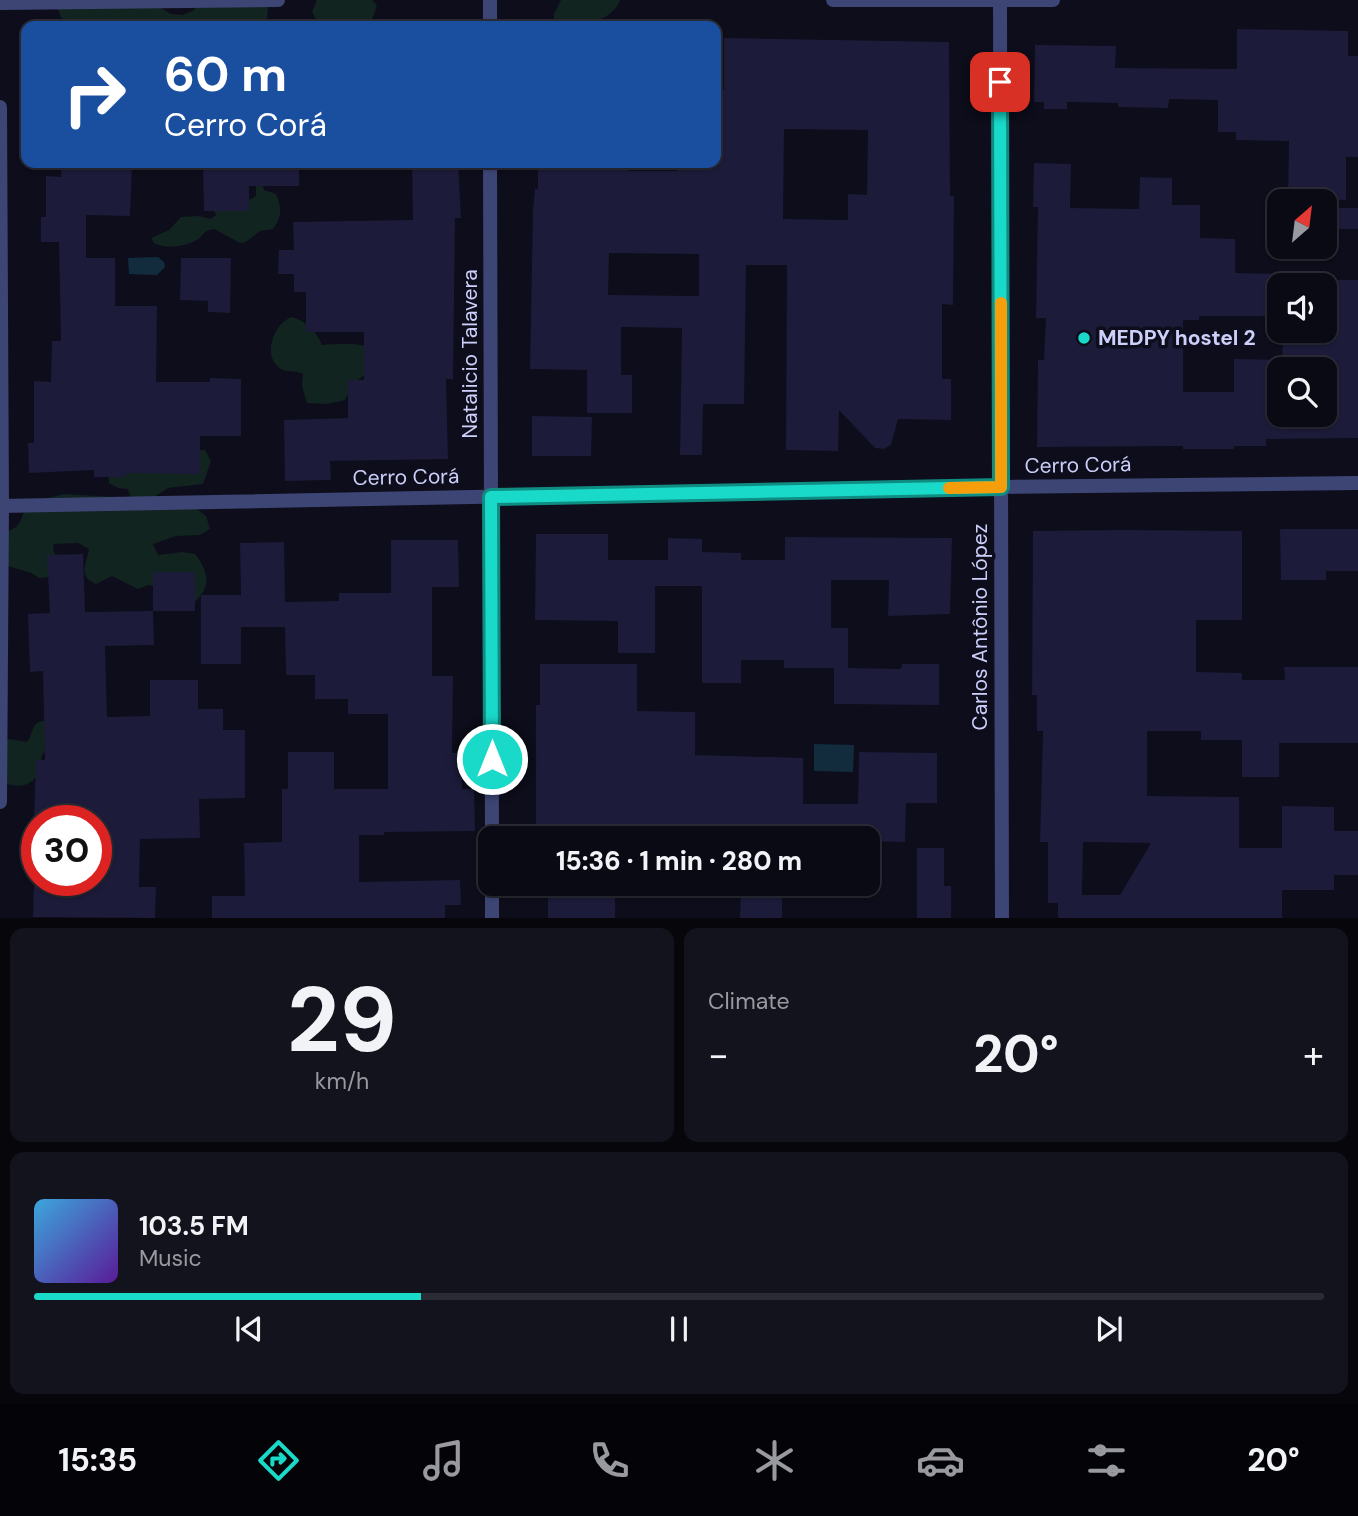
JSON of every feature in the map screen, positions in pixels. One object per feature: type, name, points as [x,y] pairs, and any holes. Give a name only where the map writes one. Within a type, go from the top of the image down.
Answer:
[{"type":"street","points":[[0,4],[278,0]]},
{"type":"street","points":[[490,0],[490,21]]},
{"type":"street","points":[[833,0],[1053,0]]},
{"type":"street","name":"Carlos Antônio López","points":[[1000,1],[1002,918]]},
{"type":"street","points":[[0,107],[0,802]]},
{"type":"street","name":"Natalicio Talavera","points":[[490,168],[492,826]]},
{"type":"street","name":"Cerro Corá","points":[[1,506],[1358,483]]},
{"type":"street","points":[[492,896],[492,918]]},
{"type":"green space","points":[[200,0],[259,0],[268,8],[266,21],[64,21],[56,5],[150,1],[171,14],[183,15],[194,10]]},
{"type":"green space","points":[[317,0],[372,0],[377,5],[370,21],[318,21],[312,12]]},
{"type":"green space","points":[[561,0],[620,0],[610,14],[596,21],[554,21],[554,14]]},
{"type":"green space","points":[[256,184],[262,184],[264,190],[276,194],[278,199],[279,216],[273,229],[260,231],[246,242],[240,243],[214,229],[195,241],[180,246],[158,245],[151,238],[169,230],[181,217],[199,216],[211,219],[216,215],[214,210],[246,202],[256,196]]},
{"type":"green space","points":[[292,317],[310,328],[322,345],[352,344],[368,347],[364,375],[354,383],[345,400],[327,404],[307,403],[302,386],[303,374],[281,369],[275,364],[271,349],[272,340],[280,326]]},
{"type":"green space","points":[[194,450],[205,450],[211,461],[203,484],[168,488],[148,501],[197,509],[206,516],[210,529],[200,535],[176,536],[153,544],[158,555],[182,552],[195,554],[200,561],[206,575],[205,588],[190,606],[154,586],[138,589],[112,576],[96,584],[90,581],[85,573],[89,549],[78,543],[54,544],[53,550],[65,571],[51,577],[39,578],[2,563],[3,533],[18,525],[27,503],[64,494],[131,498],[128,489],[109,483],[108,470]]},
{"type":"green space","points":[[43,721],[54,724],[55,749],[43,753],[35,778],[19,786],[0,780],[0,740],[27,742],[34,726]]},
{"type":"water","points":[[158,257],[165,267],[157,275],[129,274],[128,258]]},
{"type":"water","points":[[814,744],[854,745],[853,772],[814,771]]},
{"type":"building","points":[[1237,29],[1348,31],[1348,56],[1358,56],[1358,157],[1346,157],[1346,200],[1337,200],[1337,189],[1288,189],[1289,141],[1236,140],[1236,132],[1218,132],[1218,100],[1169,99],[1168,108],[1067,102],[1067,109],[1044,109],[1044,102],[1034,102],[1035,45],[1116,46],[1115,68],[1237,69]]},
{"type":"building","points":[[724,38],[949,42],[950,196],[954,196],[953,305],[942,304],[942,379],[951,379],[951,420],[898,419],[891,445],[884,449],[875,448],[839,410],[838,451],[786,450],[787,265],[746,265],[744,404],[703,404],[702,455],[680,455],[682,328],[621,327],[621,375],[632,375],[632,413],[587,413],[587,370],[530,369],[533,210],[535,189],[538,189],[538,168],[677,171],[677,168],[721,168],[721,90],[724,90]],"holes":[[[784,129],[868,130],[867,195],[848,194],[848,220],[783,219]],[[609,253],[699,254],[699,296],[608,295]]]},
{"type":"building","points":[[1034,163],[1071,164],[1070,208],[1139,209],[1140,177],[1172,178],[1172,205],[1200,205],[1200,238],[1235,239],[1235,273],[1267,274],[1267,316],[1199,316],[1199,320],[1183,320],[1183,392],[1234,392],[1234,359],[1267,360],[1267,427],[1337,427],[1337,357],[1282,357],[1283,343],[1337,343],[1337,280],[1358,280],[1358,438],[1266,439],[1266,446],[1234,446],[1234,449],[1183,449],[1183,446],[1037,447],[1038,360],[1044,360],[1046,318],[1036,318],[1038,207],[1033,207]]},
{"type":"building","points":[[62,168],[132,168],[130,216],[86,215],[86,258],[115,258],[115,306],[157,306],[156,382],[241,379],[241,436],[200,436],[200,474],[126,473],[126,477],[94,477],[94,470],[29,473],[28,443],[34,443],[34,381],[51,382],[52,341],[61,341],[59,242],[41,242],[41,217],[46,217],[46,176],[61,177]]},
{"type":"building","points":[[203,168],[299,168],[299,186],[249,186],[249,211],[204,211]]},
{"type":"building","points":[[412,168],[458,168],[461,218],[455,218],[453,379],[446,379],[448,459],[330,461],[331,480],[285,481],[284,420],[348,418],[348,380],[364,380],[364,332],[306,332],[306,292],[294,292],[294,274],[278,274],[279,250],[294,250],[293,222],[413,220]]},
{"type":"building","points":[[1337,208],[1358,208],[1358,229],[1337,229]]},
{"type":"building","points":[[181,258],[231,258],[230,313],[208,312],[208,301],[180,300]]},
{"type":"building","points":[[532,416],[592,417],[591,456],[532,456]]},
{"type":"building","points":[[1280,529],[1358,529],[1358,571],[1326,571],[1326,580],[1281,580]]},
{"type":"building","points":[[1033,531],[1242,531],[1242,620],[1196,620],[1196,672],[1242,673],[1242,680],[1285,680],[1284,667],[1358,667],[1358,743],[1279,743],[1279,777],[1242,777],[1242,740],[1201,740],[1201,731],[1147,731],[1147,796],[1239,797],[1239,848],[1282,848],[1282,806],[1334,807],[1334,831],[1358,831],[1358,875],[1334,875],[1334,890],[1282,890],[1282,918],[1058,918],[1058,903],[1048,903],[1048,842],[1040,842],[1043,731],[1037,731],[1037,695],[1032,695]],"holes":[[[1083,842],[1151,843],[1120,895],[1082,895]]]},
{"type":"building","points":[[536,534],[608,534],[608,560],[668,560],[668,538],[702,539],[702,552],[741,553],[741,560],[785,560],[785,537],[952,538],[950,614],[888,616],[889,580],[831,580],[831,628],[848,628],[848,668],[901,669],[902,664],[939,664],[939,705],[834,704],[834,668],[784,668],[784,660],[741,660],[741,683],[702,683],[702,586],[655,586],[655,653],[618,653],[618,621],[535,620]]},
{"type":"building","points":[[391,540],[458,540],[459,587],[432,587],[432,676],[453,676],[452,753],[462,753],[462,789],[474,789],[475,831],[384,832],[384,835],[359,835],[359,882],[460,880],[461,905],[445,905],[445,918],[212,918],[212,896],[245,896],[244,843],[282,842],[282,789],[288,789],[288,752],[334,752],[334,789],[388,789],[388,714],[348,714],[348,699],[315,699],[315,675],[286,675],[285,627],[241,627],[241,664],[201,664],[201,595],[241,595],[240,543],[284,542],[285,602],[339,601],[339,593],[391,593]]},
{"type":"building","points":[[83,554],[85,612],[153,611],[154,645],[105,646],[107,717],[150,716],[150,680],[198,680],[198,709],[223,709],[223,730],[245,730],[245,798],[199,799],[200,838],[140,839],[139,887],[156,887],[155,918],[33,917],[34,896],[112,896],[112,805],[35,805],[36,760],[45,760],[43,671],[30,672],[28,614],[50,613],[47,555]]},
{"type":"building","points":[[153,572],[195,572],[195,611],[153,611]]},
{"type":"building","points":[[540,664],[637,664],[637,711],[695,712],[695,755],[803,758],[803,804],[858,804],[859,752],[937,753],[937,803],[906,803],[905,842],[880,841],[880,826],[536,826],[536,705],[540,705]]},
{"type":"building","points":[[917,848],[944,848],[944,886],[951,886],[951,918],[917,918]]},
{"type":"building","points":[[548,896],[615,896],[615,918],[548,918]]},
{"type":"building","points":[[741,896],[782,896],[782,918],[740,918]]},
{"type":"slow traffic","points":[[949,488],[1001,487],[1001,303]]},
{"type":"place","name":"MEDPY hostel 2","points":[[1084,338]]},
{"type":"route","points":[[492,759],[491,497],[1001,487],[1000,82]]}]
